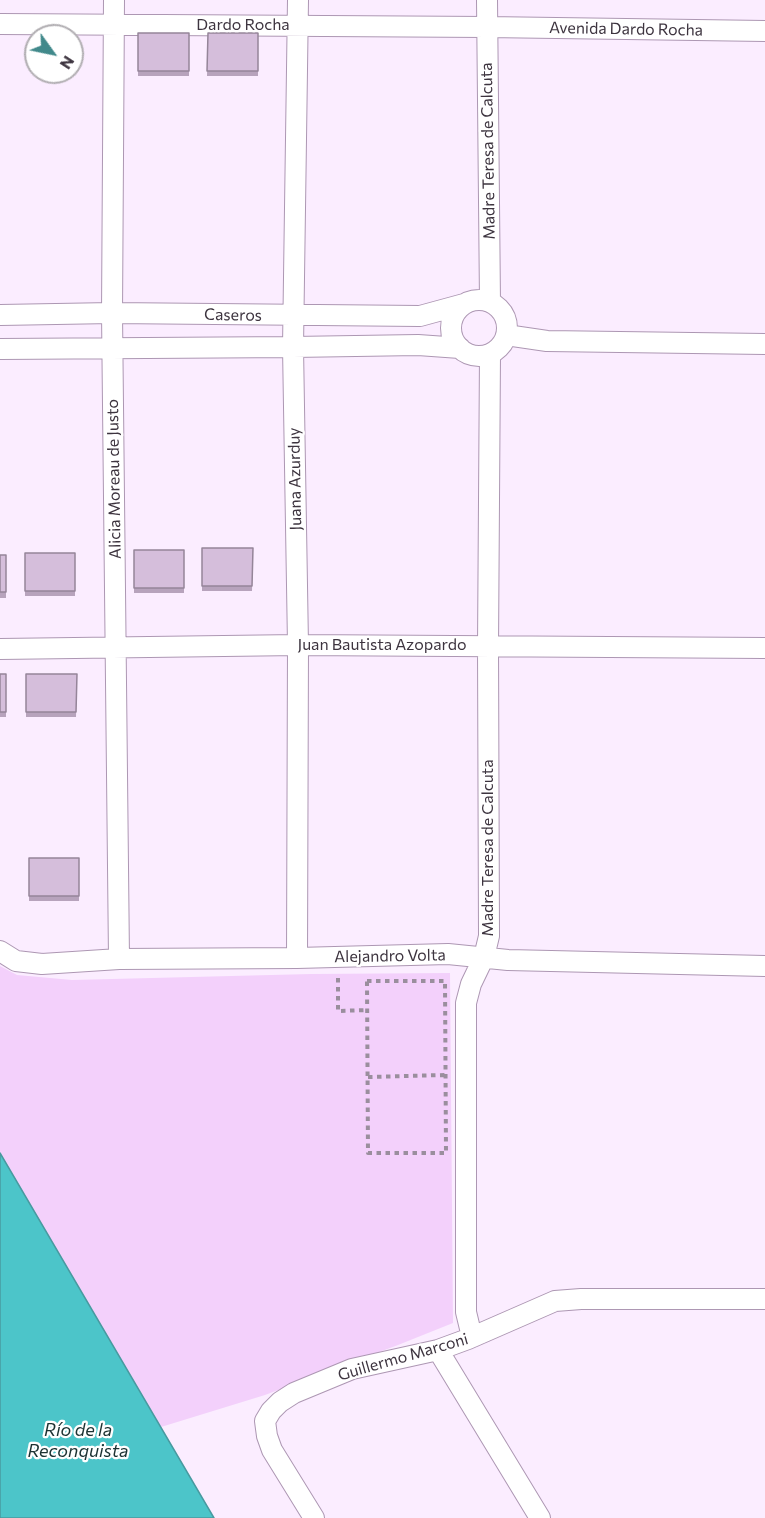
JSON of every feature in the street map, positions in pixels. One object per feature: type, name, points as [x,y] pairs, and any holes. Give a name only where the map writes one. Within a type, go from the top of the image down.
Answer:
[{"type":"street","name":"Alicia Moreau de Justo","points":[[114,0],[112,349],[119,959]]},
{"type":"street","name":"Juana Azurduy","points":[[297,958],[298,645],[293,347],[298,0]]},
{"type":"street","name":"Madre Teresa de Calcuta","points":[[487,0],[490,302]]},
{"type":"street","name":"Dardo Rocha","points":[[0,24],[487,27]]},
{"type":"street","name":"Avenida Dardo Rocha","points":[[487,27],[765,31]]},
{"type":"street","points":[[477,300],[490,302],[504,316],[507,325],[506,335],[500,346],[490,354],[479,356],[469,354],[460,348],[453,338],[451,325],[455,314],[464,304],[477,300]]},
{"type":"street","name":"Caseros","points":[[0,315],[112,313],[420,316],[464,304]]},
{"type":"street","points":[[506,335],[547,341],[765,344]]},
{"type":"street","name":"Caseros","points":[[0,349],[418,345],[460,348]]},
{"type":"street","name":"Madre Teresa de Calcuta","points":[[472,1337],[466,1312],[466,1003],[471,984],[484,957],[490,921],[488,645],[490,354]]},
{"type":"street","name":"Juan Bautista Azopardo","points":[[0,649],[298,645],[765,648]]},
{"type":"street","name":"Alejandro Volta","points":[[8,956],[42,964],[119,959],[448,954],[508,960],[765,966]]},
{"type":"street","name":"Guillermo Marconi","points":[[314,1518],[272,1450],[267,1436],[265,1421],[271,1411],[294,1393],[352,1369],[438,1350],[555,1301],[765,1299]]},
{"type":"street","points":[[438,1350],[540,1518]]},
{"type":"path","points":[[338,957],[338,1011],[368,1010]]},
{"type":"path","points":[[368,981],[445,981],[445,1075],[446,1153],[368,1153],[368,981]]},
{"type":"path","points":[[368,1077],[445,1075]]},
{"type":"shaded area","points":[[0,966],[17,975],[72,980],[450,973],[453,1323],[265,1395],[161,1427],[0,1153]]},
{"type":"water","name":"Río de la Reconquista","points":[[0,1153],[214,1518],[0,1518]]},
{"type":"building","points":[[138,33],[189,33],[189,71],[138,71]]},
{"type":"building","points":[[208,33],[258,33],[258,71],[207,71]]},
{"type":"building","points":[[202,548],[253,548],[252,586],[202,586]]},
{"type":"building","points":[[134,550],[184,550],[184,588],[134,588]]},
{"type":"building","points":[[25,553],[75,553],[75,591],[25,591]]},
{"type":"building","points":[[0,555],[6,555],[6,592],[0,592]]},
{"type":"building","points":[[0,674],[6,674],[6,712],[0,712]]},
{"type":"building","points":[[26,674],[77,674],[76,712],[26,712]]},
{"type":"building","points":[[29,858],[79,858],[79,896],[29,896]]}]
